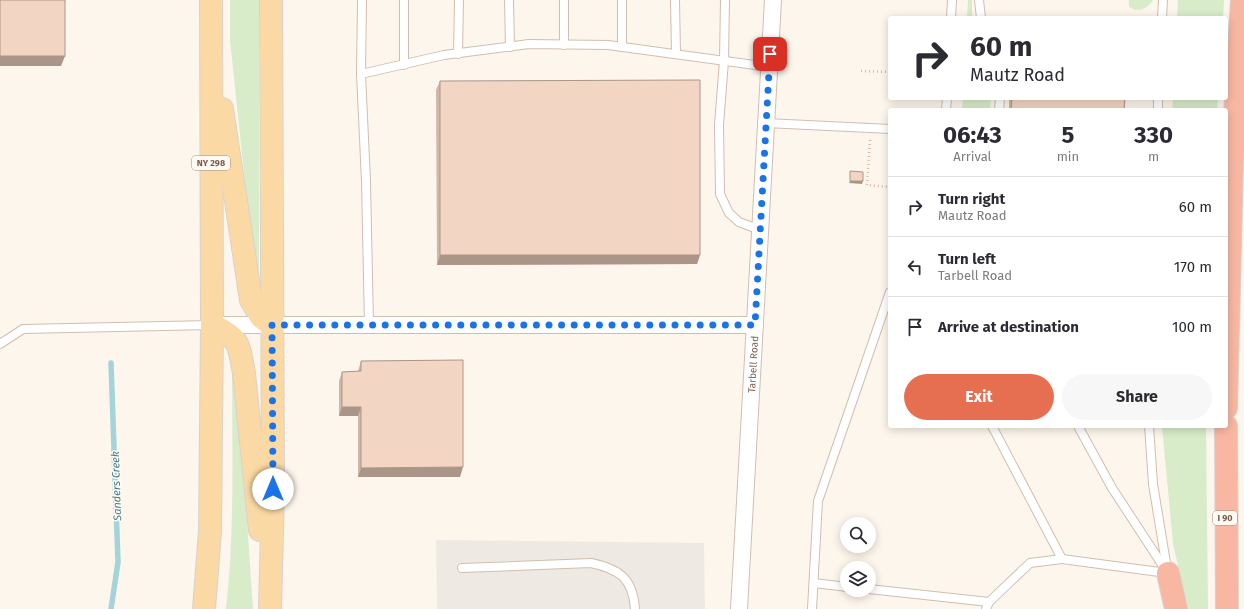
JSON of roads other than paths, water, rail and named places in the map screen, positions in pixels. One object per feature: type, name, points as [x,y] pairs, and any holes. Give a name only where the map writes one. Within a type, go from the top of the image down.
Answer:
[{"type":"highway","points":[[1228,326],[1232,163],[1242,0]]},
{"type":"highway","name":"I 90","points":[[1226,428],[1227,609]]},
{"type":"highway","points":[[1168,573],[1176,609]]},
{"type":"main road","name":"NY 298","points":[[204,609],[210,531],[212,325],[211,0]]},
{"type":"main road","points":[[269,609],[273,489],[271,0]]},
{"type":"main road","points":[[211,32],[251,300],[261,316],[272,325]]},
{"type":"main road","points":[[212,325],[230,334],[236,341],[240,350],[244,373],[269,609]]},
{"type":"street","name":"Tarbell Road","points":[[739,609],[773,0]]},
{"type":"street","points":[[212,325],[755,325]]},
{"type":"lane","points":[[362,0],[361,74],[366,181],[369,325]]},
{"type":"lane","points":[[404,0],[404,64]]},
{"type":"lane","points":[[458,54],[459,0]]},
{"type":"lane","points":[[509,0],[510,47]]},
{"type":"lane","points":[[564,0],[564,45]]},
{"type":"lane","points":[[622,0],[622,47]]},
{"type":"lane","points":[[674,0],[676,53]]},
{"type":"lane","points":[[725,0],[724,61],[719,126],[720,194],[729,213],[739,222],[760,230]]},
{"type":"lane","points":[[951,16],[952,0]]},
{"type":"lane","points":[[979,0],[981,16]]},
{"type":"lane","points":[[1162,16],[1163,0]]},
{"type":"lane","points":[[361,74],[458,54],[529,44],[622,47],[676,53],[769,67]]},
{"type":"lane","points":[[766,123],[888,129]]},
{"type":"lane","points":[[812,609],[818,501],[888,298]]},
{"type":"lane","points":[[0,344],[22,329],[212,325]]},
{"type":"lane","points":[[993,428],[1062,559]]},
{"type":"lane","points":[[1079,428],[1112,488],[1168,573]]},
{"type":"lane","points":[[1149,428],[1153,484],[1168,573]]},
{"type":"lane","points":[[876,590],[987,605],[1030,563],[1062,559],[1168,573]]},
{"type":"lane","points":[[462,568],[591,563],[612,568],[627,580],[636,609]]},
{"type":"lane","points":[[814,583],[840,586]]},
{"type":"waterway","name":"Sanders Creek","points":[[111,363],[118,562],[111,609]]}]
